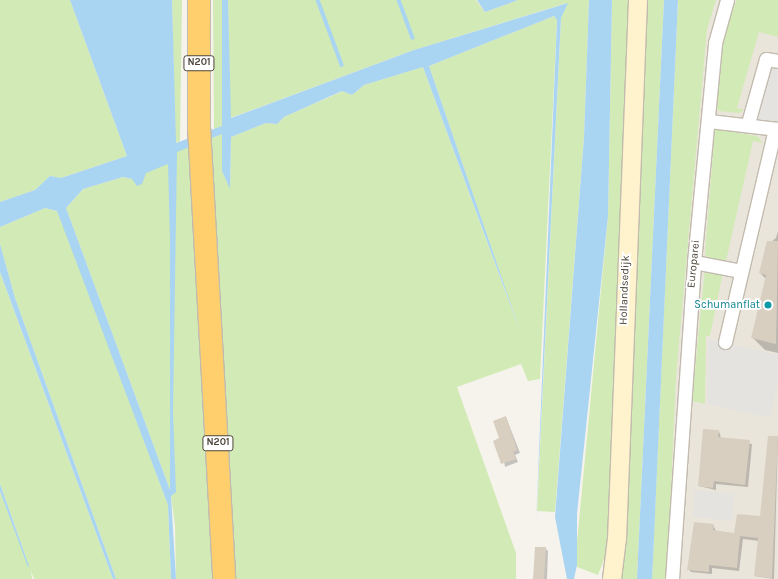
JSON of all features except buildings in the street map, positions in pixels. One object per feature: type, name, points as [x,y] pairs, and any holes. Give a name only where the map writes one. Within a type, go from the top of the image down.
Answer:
[{"type":"highway","name":"N201","points":[[199,0],[200,137],[208,308],[213,344],[224,579]]},
{"type":"highway","name":"N201","points":[[208,308],[204,346],[213,579]]},
{"type":"street","name":"Hollandsedijk","points":[[612,579],[617,540],[638,0]]},
{"type":"street","name":"Europarei","points":[[672,579],[694,262],[709,121],[715,43],[727,0]]},
{"type":"street","points":[[748,124],[766,59],[778,61]]},
{"type":"street","points":[[709,121],[748,124],[776,129],[725,342]]},
{"type":"street","points":[[694,262],[741,271]]},
{"type":"shaded area","points":[[694,0],[778,0],[778,579],[660,579]]},
{"type":"shaded area","points":[[772,63],[778,65],[778,125],[756,120]]},
{"type":"shaded area","points":[[708,339],[778,355],[778,383],[770,418],[707,404]]},
{"type":"shaded area","points":[[695,490],[734,494],[732,521],[693,517]]},
{"type":"green space","points":[[0,0],[70,0],[127,156],[61,178],[50,176],[35,190],[0,202]]},
{"type":"green space","points":[[172,0],[182,0],[180,141],[175,143]]},
{"type":"green space","points":[[213,0],[222,0],[222,126],[214,129]]},
{"type":"green space","points":[[228,0],[476,0],[485,12],[518,0],[589,0],[584,137],[555,512],[537,511],[561,18],[567,3],[414,50],[230,118]]},
{"type":"green space","points":[[612,0],[630,0],[608,549],[598,575],[577,567],[576,553],[608,216]]},
{"type":"green space","points":[[643,0],[664,0],[637,579],[616,579]]},
{"type":"green space","points":[[678,0],[716,0],[707,29],[676,376],[667,579],[652,579]]},
{"type":"green space","points":[[737,0],[778,0],[778,37],[759,32],[737,108],[744,110],[739,113],[719,111],[716,106],[723,34]]},
{"type":"green space","points":[[554,16],[557,20],[540,379],[528,381],[521,364],[457,387],[516,553],[516,579],[176,579],[175,525],[170,490],[66,208],[83,189],[123,177],[132,179],[176,151],[222,134],[222,171],[230,188],[231,137],[266,123],[277,124],[284,117],[343,91],[352,95],[364,85],[423,67],[519,329],[429,66]]},
{"type":"green space","points":[[715,129],[757,136],[763,143],[753,141],[726,261],[707,257],[705,253]]},
{"type":"green space","points":[[45,208],[57,211],[67,234],[168,505],[171,579],[116,579],[15,298],[0,244],[0,227]]},
{"type":"green space","points":[[705,268],[723,272],[710,336],[706,336],[705,404],[692,401]]},
{"type":"green space","points":[[0,272],[113,579],[34,579],[31,571],[32,579],[0,579],[0,491],[29,566],[0,484]]},
{"type":"water","points":[[70,0],[172,0],[176,143],[222,126],[222,0],[228,0],[231,118],[414,50],[568,3],[561,18],[536,524],[557,20],[554,16],[429,66],[520,331],[423,67],[364,85],[352,95],[342,91],[284,117],[277,124],[266,123],[231,137],[230,189],[222,171],[222,134],[177,152],[173,413],[176,492],[171,496],[176,579],[171,579],[168,505],[57,211],[45,208],[0,227],[0,202],[35,190],[50,176],[61,178],[127,156]],"holes":[[[168,164],[170,240],[170,490],[66,208],[83,189],[123,177],[132,179],[137,186],[142,184],[146,173]]]},
{"type":"water","points":[[477,0],[518,0],[485,12]]},
{"type":"water","points":[[589,0],[612,0],[608,216],[577,514],[577,565],[574,579],[567,579],[555,517],[584,137]]},
{"type":"water","points":[[664,0],[678,0],[653,560],[652,579],[637,579]]},
{"type":"water","points":[[0,244],[15,298],[116,579],[113,579],[0,272]]},
{"type":"water","points":[[0,484],[29,566],[28,567],[0,491]]},
{"type":"waterway","points":[[318,0],[342,65]]},
{"type":"waterway","points":[[399,0],[413,38]]},
{"type":"place","name":"Schumanflat","points":[[768,305]]}]
